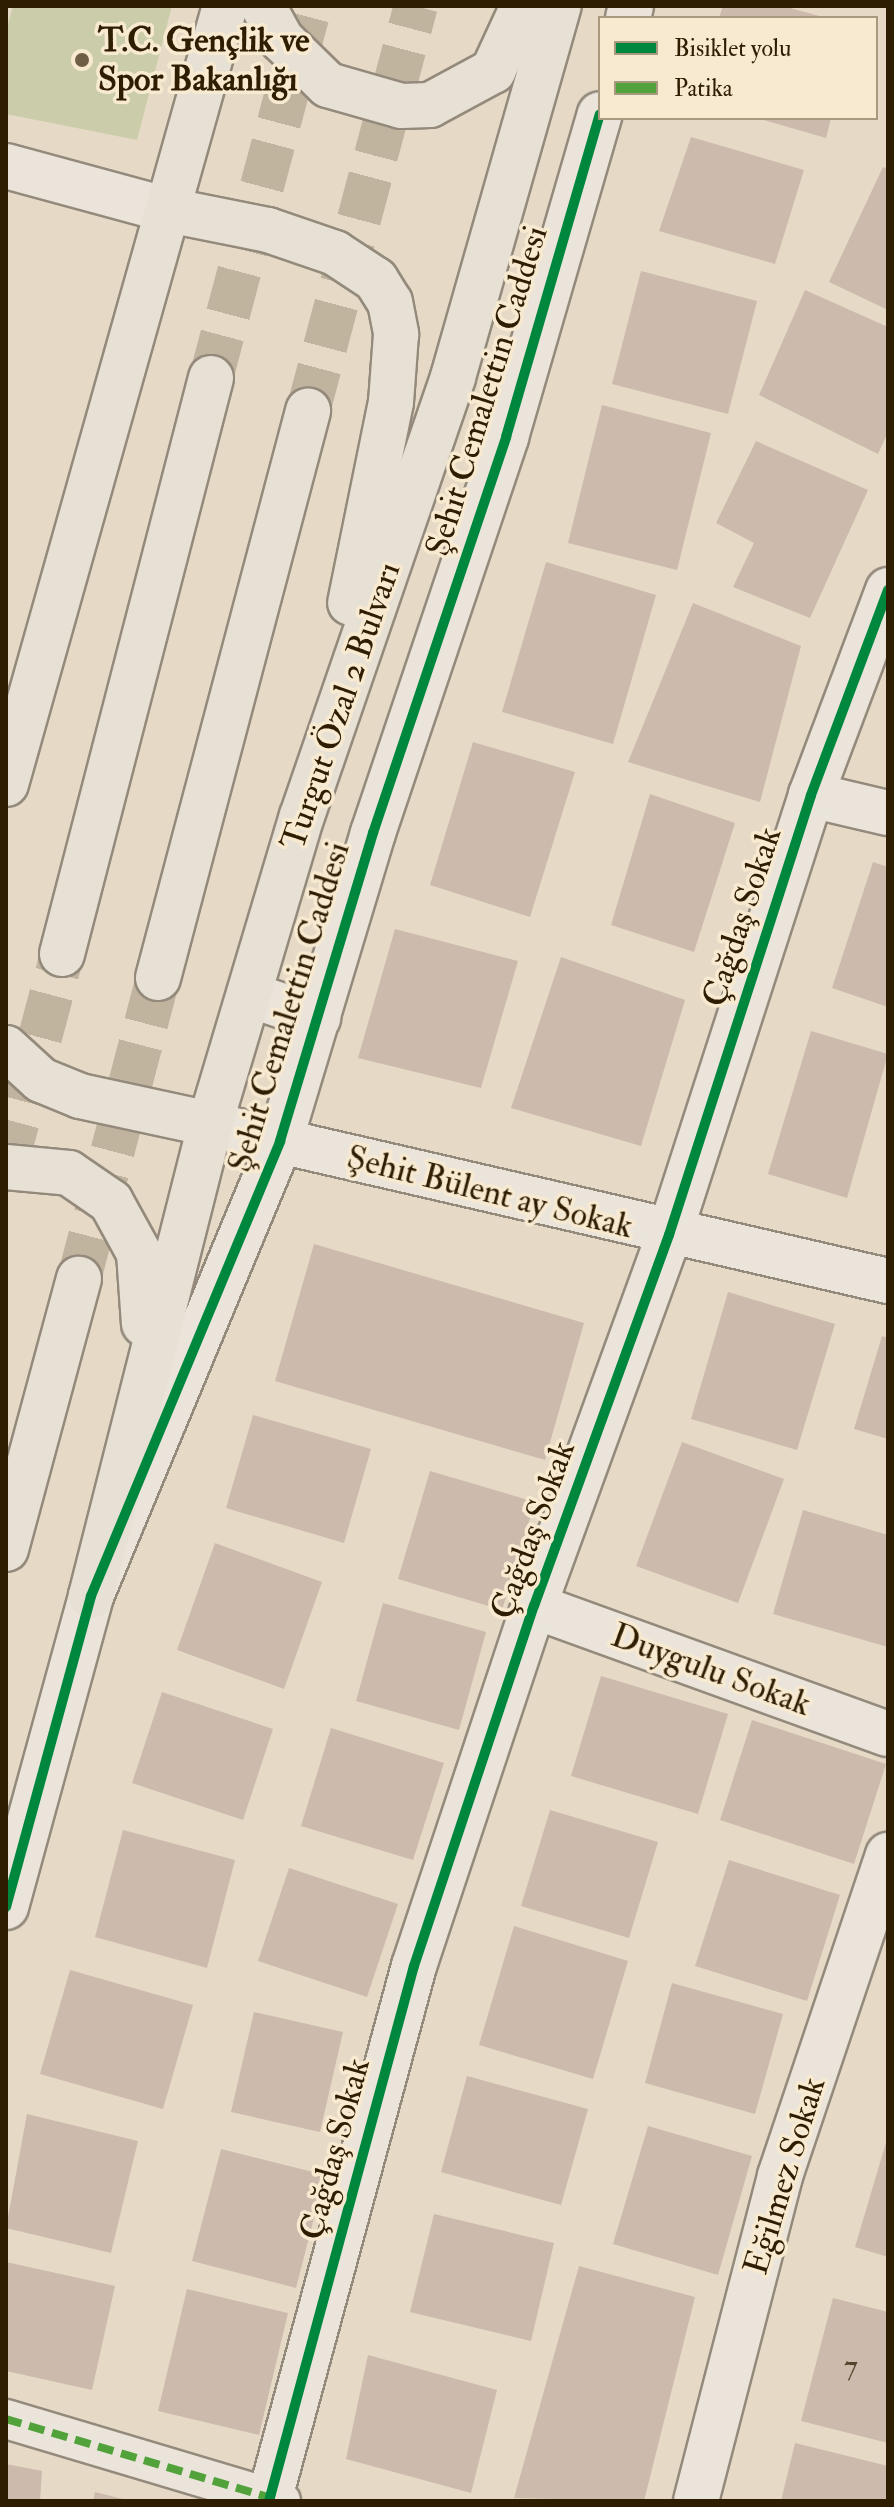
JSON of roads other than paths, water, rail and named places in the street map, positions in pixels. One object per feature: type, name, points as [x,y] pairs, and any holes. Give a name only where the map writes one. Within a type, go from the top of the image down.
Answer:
[{"type":"highway","points":[[6,784],[225,6]]},
{"type":"highway","points":[[263,6],[282,40],[328,85],[401,106],[441,101],[493,71],[523,6]]},
{"type":"highway","name":"Turgut Özal 2 Bulvarı","points":[[91,1596],[210,1124],[302,816],[453,377],[559,6]]},
{"type":"highway","points":[[168,210],[268,230],[335,253],[369,274],[390,302],[396,334],[391,402],[302,816]]},
{"type":"highway","points":[[62,954],[211,378]]},
{"type":"highway","points":[[158,978],[308,411]]},
{"type":"highway","points":[[6,1048],[41,1080],[80,1096],[210,1124]]},
{"type":"highway","points":[[6,1167],[69,1173],[111,1202],[124,1220],[139,1253],[145,1306],[135,1414]]},
{"type":"highway","points":[[6,1549],[79,1279]]},
{"type":"street","name":"Şehit Cemalettin Caddesi","points":[[6,1907],[91,1596],[280,1141],[506,437],[598,120]]},
{"type":"street","points":[[6,166],[168,210]]},
{"type":"street","name":"Çağdaş Sokak","points":[[273,2500],[414,1966],[534,1606],[669,1235],[811,795],[888,590]]},
{"type":"street","points":[[811,795],[888,813]]},
{"type":"street","points":[[250,995],[318,1018]]},
{"type":"street","name":"Şehit Bülent ay Sokak","points":[[210,1124],[669,1235],[888,1281]]},
{"type":"street","name":"Duygulu Sokak","points":[[534,1606],[888,1734]]},
{"type":"street","name":"Eğilmez Sokak","points":[[696,2501],[780,2176],[888,1855]]},
{"type":"street","points":[[6,2419],[273,2500]]},
{"type":"tunnel","points":[[211,378],[310,6]]},
{"type":"tunnel","points":[[308,411],[416,6]]},
{"type":"tunnel","points":[[6,1165],[62,954]]},
{"type":"tunnel","points":[[79,1279],[158,978]]},
{"type":"place","name":"T.C. Gençlik ve Spor Bakanlığı","points":[[82,60]]}]
